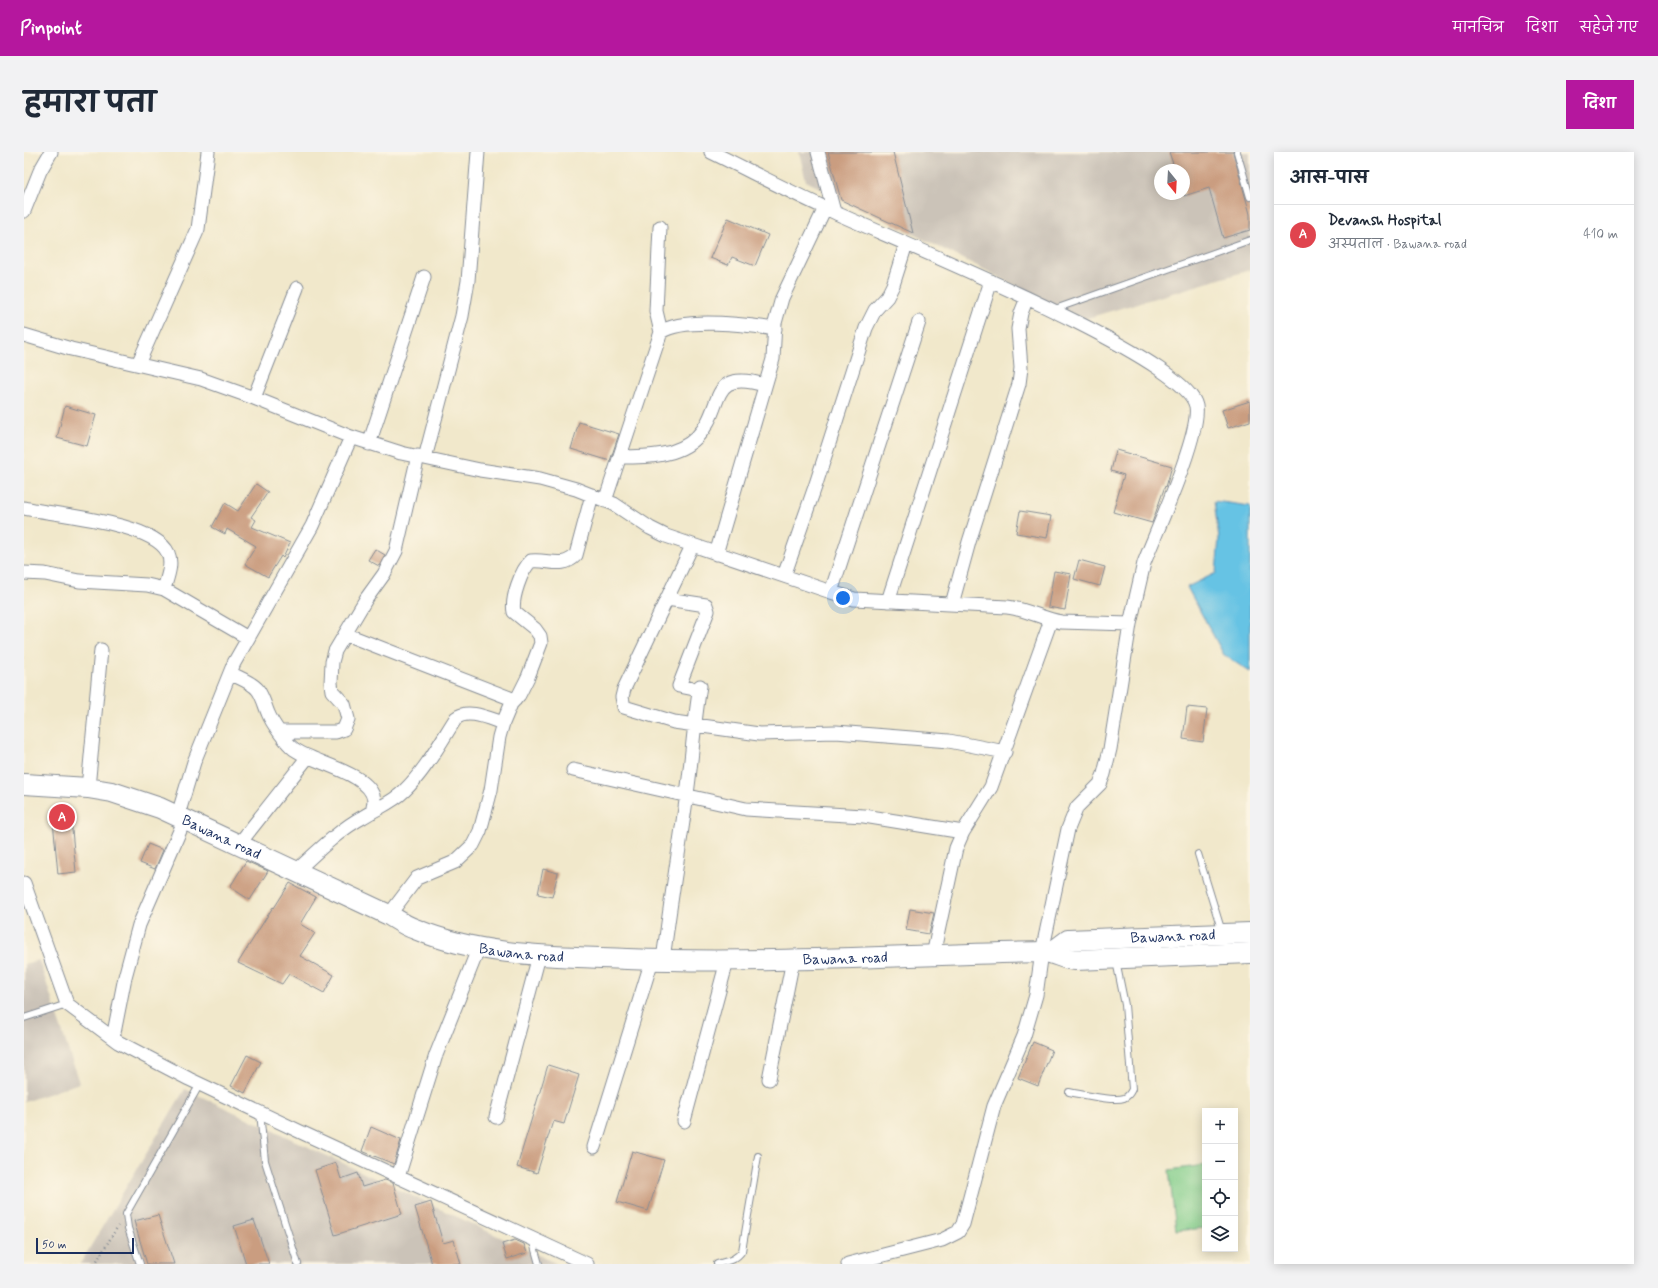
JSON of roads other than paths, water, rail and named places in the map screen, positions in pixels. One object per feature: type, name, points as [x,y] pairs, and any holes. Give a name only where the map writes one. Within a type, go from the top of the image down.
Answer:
[{"type":"main road","name":"Bawana road","points":[[24,784],[88,788],[127,797],[182,817],[389,915],[414,929],[457,944],[527,955],[726,961],[1047,952],[1067,960],[1250,953]]},
{"type":"main road","name":"Bawana road","points":[[1047,952],[1068,940],[1250,933]]},
{"type":"street","points":[[24,211],[40,171],[51,152]]},
{"type":"street","points":[[138,364],[198,230],[208,152]]},
{"type":"street","points":[[280,732],[336,732],[344,729],[346,725],[347,711],[344,704],[332,691],[330,683],[332,662],[335,651],[366,598],[384,574],[396,551],[462,316],[467,288],[478,152]]},
{"type":"street","points":[[711,152],[830,210],[991,281],[1094,331],[1151,364],[1174,380],[1187,390],[1194,398],[1196,407],[1193,434],[1186,458],[1144,563],[1130,624],[1110,749],[1104,774],[1100,784],[1078,807],[1068,829],[1047,952],[1036,995],[1024,1036],[994,1106],[960,1228],[954,1234],[942,1240],[849,1264]]},
{"type":"street","points":[[716,554],[773,359],[775,330],[782,298],[830,210],[818,152]]},
{"type":"street","points":[[605,501],[661,332],[656,311],[660,227]]},
{"type":"street","points":[[784,576],[816,484],[866,328],[875,310],[887,297],[893,285],[906,244]]},
{"type":"street","points":[[369,444],[424,277]]},
{"type":"street","points":[[888,601],[991,281]]},
{"type":"street","points":[[254,398],[298,288]]},
{"type":"street","points":[[952,604],[969,542],[1020,384],[1021,360],[1018,329],[1021,313],[1027,298]]},
{"type":"street","points":[[831,592],[919,322]]},
{"type":"street","points":[[661,332],[667,328],[680,325],[719,324],[747,325],[775,330]]},
{"type":"street","points":[[24,335],[71,349],[201,379],[254,398],[369,444],[480,470],[540,479],[576,489],[614,504],[650,528],[692,546],[854,599],[1018,608],[1061,622],[1130,624]]},
{"type":"street","points":[[620,457],[649,457],[676,450],[696,438],[705,427],[719,392],[727,384],[741,380],[765,385]]},
{"type":"street","points":[[113,1038],[125,977],[140,925],[182,817],[194,762],[230,673],[248,638],[312,526],[351,437]]},
{"type":"street","points":[[389,915],[412,882],[417,878],[455,862],[473,845],[480,831],[491,790],[499,737],[503,723],[507,712],[519,695],[528,677],[541,644],[540,636],[535,629],[514,612],[514,602],[523,570],[531,561],[563,563],[571,560],[576,555],[592,495]]},
{"type":"street","points":[[24,508],[110,522],[146,535],[158,542],[169,554],[170,566],[164,589]]},
{"type":"street","points":[[692,546],[624,689],[622,697],[624,707],[674,722],[759,734],[836,732],[949,741],[1004,752]]},
{"type":"street","points":[[24,573],[45,574],[79,581],[147,585],[164,589],[248,638]]},
{"type":"street","points":[[594,1147],[658,960],[675,872],[687,796],[700,688],[679,686],[708,611],[706,605],[667,599]]},
{"type":"street","points":[[933,955],[956,848],[963,832],[991,787],[1051,620]]},
{"type":"street","points":[[345,634],[515,700]]},
{"type":"street","points":[[88,788],[102,650]]},
{"type":"street","points":[[230,673],[251,683],[258,690],[268,714],[293,748],[307,758],[341,769],[355,777],[370,790],[374,800],[372,812]]},
{"type":"street","points":[[296,871],[321,848],[354,823],[387,805],[404,791],[420,773],[456,718],[460,715],[474,714],[503,723]]},
{"type":"street","points":[[239,844],[307,758]]},
{"type":"street","points":[[573,770],[756,810],[864,816],[963,832]]},
{"type":"street","points":[[24,883],[67,1004],[113,1038],[200,1084],[587,1264]]},
{"type":"street","points":[[398,1177],[436,1055],[479,947]]},
{"type":"street","points":[[496,1117],[539,956]]},
{"type":"street","points":[[769,1079],[793,960]]},
{"type":"street","points":[[684,1121],[726,961]]},
{"type":"lane","points":[[1237,152],[1250,197]]},
{"type":"lane","points":[[1053,310],[1250,240]]},
{"type":"lane","points":[[1198,854],[1223,934]]},
{"type":"lane","points":[[1069,1092],[1115,1100],[1123,1099],[1129,1095],[1132,1089],[1125,1005],[1115,959]]},
{"type":"lane","points":[[24,1018],[67,1004]]},
{"type":"lane","points":[[140,1264],[128,1228],[126,1214],[200,1084]]},
{"type":"lane","points":[[259,1112],[265,1160],[298,1264]]},
{"type":"lane","points":[[717,1264],[733,1260],[742,1251],[758,1156]]},
{"type":"lane","points":[[532,1239],[539,1264]]},
{"type":"water","points":[[1214,501],[1250,506],[1250,672],[1224,655],[1187,587],[1216,573],[1219,538]]},
{"type":"place","name":"Devansh Hospital","points":[[62,817]]}]
